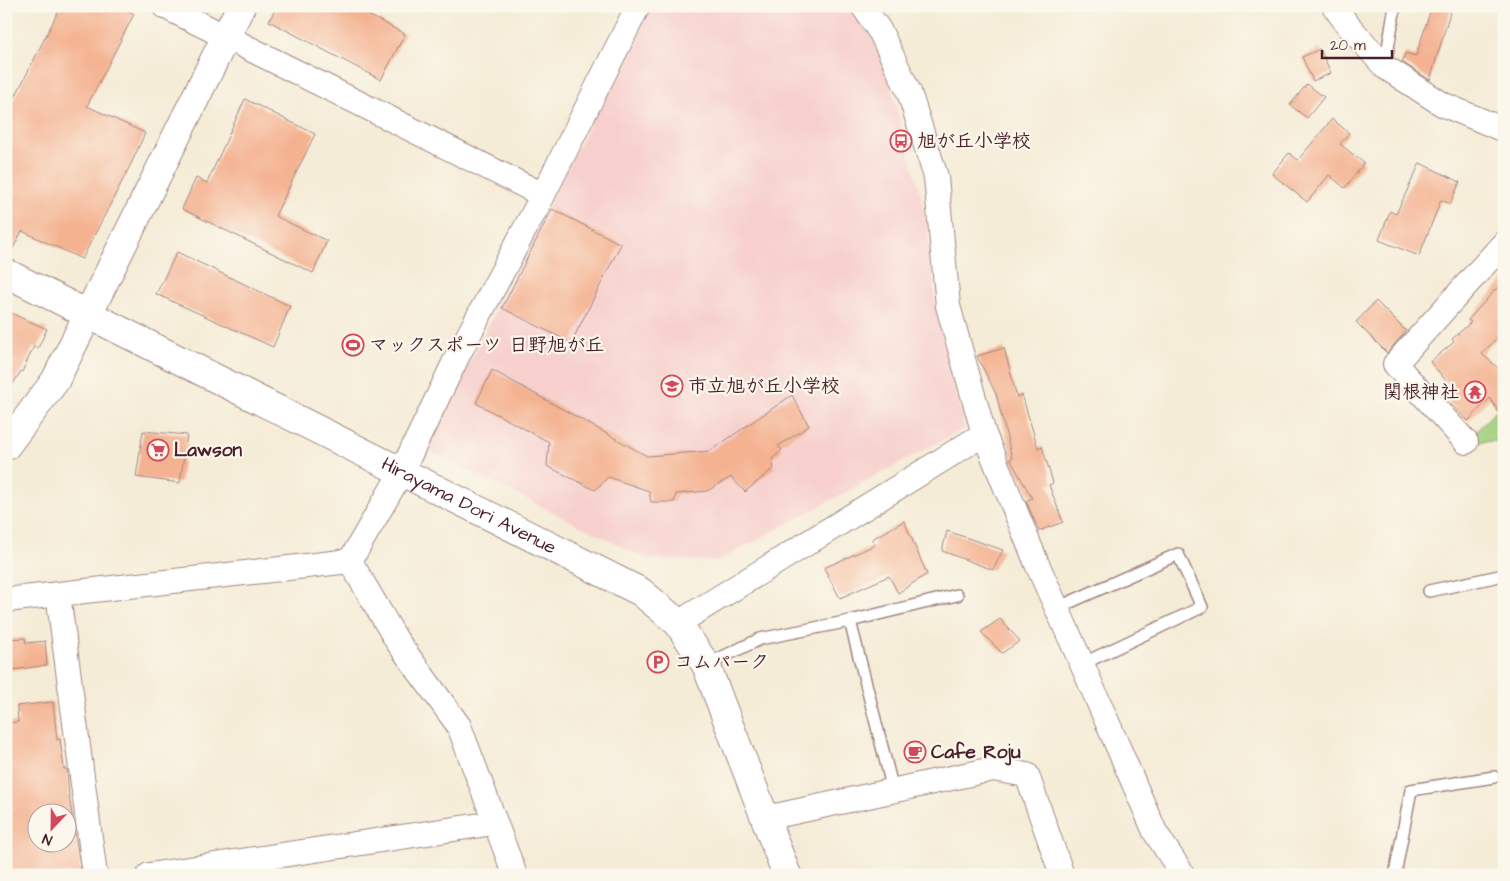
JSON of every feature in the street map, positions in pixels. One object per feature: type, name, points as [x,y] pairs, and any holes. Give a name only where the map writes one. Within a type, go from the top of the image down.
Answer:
[{"type":"main road","points":[[6,446],[56,381],[241,6]]},
{"type":"main road","name":"Hirayama Dori Avenue","points":[[6,273],[641,592],[678,623],[706,665],[787,875]]},
{"type":"street","points":[[164,6],[543,195]]},
{"type":"street","points":[[350,561],[401,472],[459,353],[543,195],[638,6]]},
{"type":"street","points":[[863,6],[881,33],[909,92],[936,177],[948,306],[984,434],[1037,564],[1155,832],[1183,875]]},
{"type":"street","points":[[1334,6],[1347,24],[1385,67],[1442,104],[1504,130]]},
{"type":"street","points":[[1466,442],[1395,364],[1504,243]]},
{"type":"street","points":[[678,623],[984,434]]},
{"type":"street","points":[[6,600],[350,561]]},
{"type":"street","points":[[350,561],[397,641],[459,726],[514,875]]},
{"type":"street","points":[[58,594],[95,875]]},
{"type":"street","points":[[766,818],[993,768],[1027,776],[1062,875]]},
{"type":"street","points":[[148,875],[494,823]]},
{"type":"lane","points":[[1385,67],[1395,6]]},
{"type":"lane","points":[[1057,608],[1178,554],[1202,607],[1082,664]]},
{"type":"lane","points":[[1429,591],[1504,576]]},
{"type":"lane","points":[[706,665],[760,639],[850,621],[957,595]]},
{"type":"lane","points":[[850,621],[893,790]]},
{"type":"lane","points":[[1397,875],[1396,869],[1411,790],[1494,777]]},
{"type":"shaded area","points":[[649,6],[780,6],[794,8],[804,6],[844,6],[853,10],[880,49],[918,184],[929,236],[935,304],[965,428],[718,561],[647,559],[432,452],[430,442]]},
{"type":"green space","points":[[1504,402],[1504,441],[1466,442]]},
{"type":"building","points":[[61,6],[119,6],[134,14],[87,106],[145,133],[82,259],[22,231],[8,258],[6,258],[6,115]]},
{"type":"building","points":[[277,6],[351,6],[405,34],[381,80],[269,21]]},
{"type":"building","points":[[1432,6],[1452,6],[1430,80],[1402,62],[1405,53],[1416,56]]},
{"type":"building","points":[[1320,49],[1331,73],[1313,81],[1302,57]]},
{"type":"building","points":[[1307,84],[1324,97],[1307,118],[1290,105]]},
{"type":"building","points":[[245,99],[315,134],[275,216],[327,241],[313,273],[182,209],[196,178],[207,183]]},
{"type":"building","points":[[1332,119],[1349,133],[1340,144],[1364,163],[1345,188],[1329,175],[1307,202],[1272,174],[1289,153],[1298,160]]},
{"type":"building","points":[[1420,163],[1460,182],[1450,204],[1441,200],[1419,256],[1379,240],[1390,211],[1396,214]]},
{"type":"building","points":[[552,209],[621,244],[571,343],[502,308]]},
{"type":"building","points":[[177,252],[290,306],[273,347],[156,294]]},
{"type":"building","points":[[1504,280],[1504,330],[1482,354],[1504,373],[1504,421],[1490,398],[1468,421],[1446,400],[1455,391],[1430,362],[1454,342],[1452,339],[1471,322],[1468,320]]},
{"type":"building","points":[[1376,301],[1406,331],[1387,353],[1356,322]]},
{"type":"building","points":[[6,311],[47,329],[38,348],[34,346],[22,372],[6,395]]},
{"type":"building","points":[[1004,348],[1017,397],[1022,395],[1038,448],[1042,446],[1053,483],[1049,485],[1063,522],[1039,531],[1026,501],[1032,498],[1010,459],[1012,458],[996,394],[977,356]]},
{"type":"building","points":[[492,370],[647,456],[710,451],[792,395],[809,426],[778,446],[782,450],[772,459],[774,468],[745,492],[731,477],[707,491],[676,494],[674,502],[651,502],[649,491],[608,477],[595,490],[547,466],[549,442],[476,403]]},
{"type":"building","points":[[143,431],[187,435],[180,483],[136,477]]},
{"type":"building","points":[[904,521],[927,574],[898,593],[889,576],[840,598],[824,568],[875,545],[872,539]]},
{"type":"building","points":[[947,531],[1003,550],[993,570],[942,551]]},
{"type":"building","points":[[1000,619],[1020,641],[1002,653],[981,632]]},
{"type":"building","points":[[25,638],[26,643],[45,641],[47,665],[6,671],[6,639]]},
{"type":"building","points":[[53,702],[57,740],[60,739],[64,769],[67,769],[70,804],[28,804],[28,854],[78,853],[81,872],[65,875],[6,875],[6,812],[13,811],[6,752],[6,723],[18,722],[17,706]]},
{"type":"place","name":"旭が丘小学校","points":[[901,141]]},
{"type":"place","name":"マックスポーツ 日野旭が丘","points":[[353,345]]},
{"type":"place","name":"市立旭が丘小学校","points":[[672,386]]},
{"type":"place","name":"関根神社","points":[[1475,392]]},
{"type":"place","name":"Lawson","points":[[158,450]]},
{"type":"place","name":"コムパーク","points":[[658,662]]},
{"type":"place","name":"Cafe Roju","points":[[915,752]]}]
